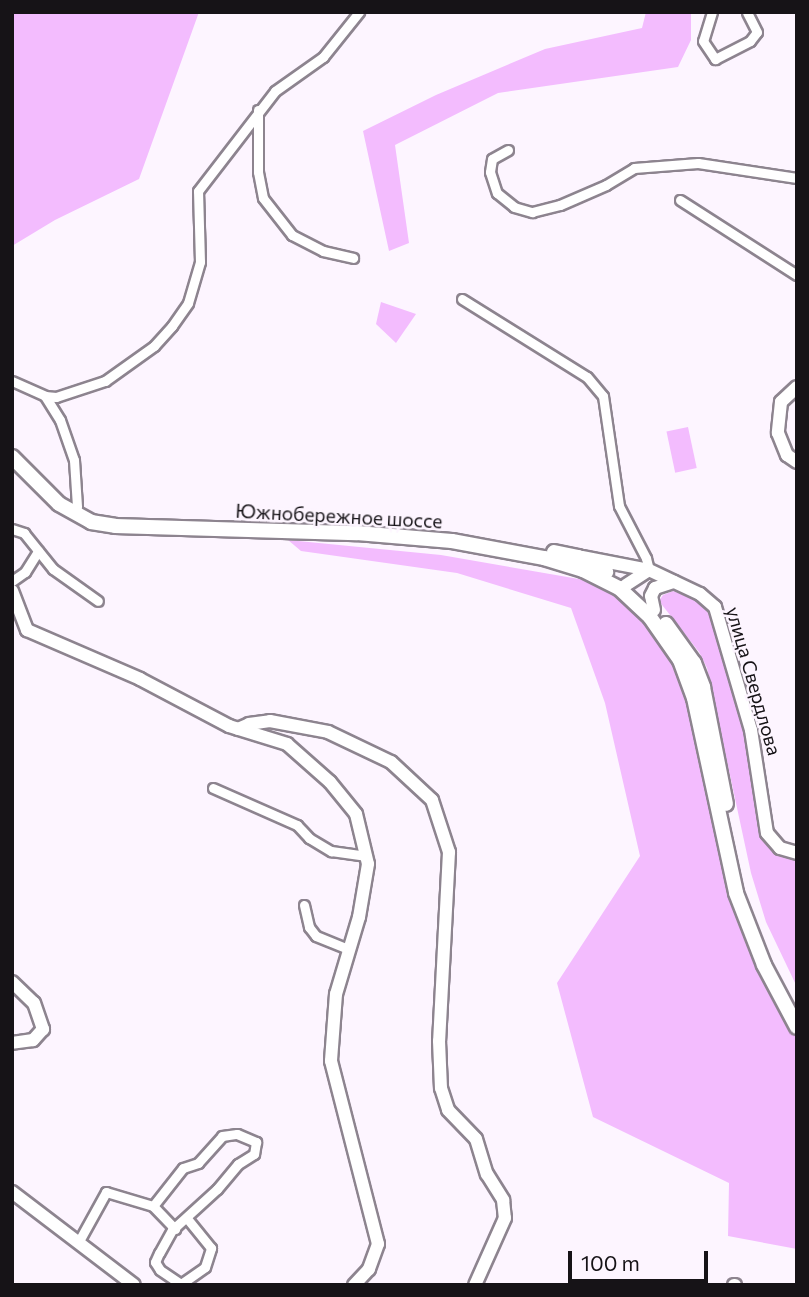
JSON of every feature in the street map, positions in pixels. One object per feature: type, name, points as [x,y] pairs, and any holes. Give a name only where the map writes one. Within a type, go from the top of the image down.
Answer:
[{"type":"highway","name":"Южнобережное шоссе","points":[[12,450],[62,497],[96,516],[117,519],[400,529],[455,535],[578,557],[622,587],[654,610],[680,640],[703,687],[744,890],[767,950],[797,1013]]},
{"type":"highway","name":"Южнобережное шоссе","points":[[12,457],[60,503],[91,522],[115,526],[357,533],[452,541],[544,558],[583,570],[622,587],[650,617],[680,660],[694,698],[736,893],[764,965],[797,1027]]},
{"type":"main road","points":[[797,387],[781,402],[778,433],[781,447],[797,462]]},
{"type":"main road","name":"улица Свердлова","points":[[578,557],[649,570],[700,594],[715,607],[751,730],[767,833],[780,848],[797,853]]},
{"type":"main road","points":[[622,587],[649,570]]},
{"type":"main road","points":[[654,610],[651,596],[655,588],[674,582]]},
{"type":"main road","points":[[12,591],[15,608],[27,630],[140,679],[238,729],[287,744],[330,782],[356,814],[367,856],[359,917],[336,994],[331,1061],[378,1244],[369,1269],[354,1285]]},
{"type":"main road","points":[[238,729],[249,724],[270,721],[328,732],[391,762],[432,800],[449,852],[439,1018],[441,1088],[448,1110],[476,1139],[487,1174],[503,1200],[505,1219],[475,1285]]},
{"type":"main road","points":[[12,982],[34,1003],[43,1029],[40,1036],[33,1040],[12,1043]]},
{"type":"main road","points":[[12,1192],[134,1285]]},
{"type":"street","points":[[12,381],[45,396],[56,397],[105,381],[146,352],[172,326],[188,303],[200,262],[198,191],[275,91],[323,57],[359,12]]},
{"type":"street","points":[[712,12],[703,41],[715,59],[750,41],[757,32],[747,12]]},
{"type":"street","points":[[258,110],[258,172],[263,198],[292,235],[323,251],[354,258]]},
{"type":"street","points":[[508,150],[492,159],[490,172],[497,193],[514,206],[532,212],[572,200],[634,168],[698,163],[797,178]]},
{"type":"street","points":[[680,200],[797,275]]},
{"type":"street","points":[[462,299],[587,377],[603,396],[619,506],[646,558],[649,570]]},
{"type":"street","points":[[45,396],[60,420],[74,460],[77,507]]},
{"type":"street","points":[[12,529],[24,533],[53,569],[99,601]]},
{"type":"street","points":[[12,581],[25,572],[38,551]]},
{"type":"street","points":[[213,788],[297,825],[309,838],[331,851],[367,856]]},
{"type":"street","points":[[304,905],[309,927],[316,936],[348,948]]},
{"type":"street","points":[[153,1206],[183,1168],[198,1163],[222,1136],[237,1134],[256,1142],[254,1154],[238,1164],[175,1229],[155,1262],[160,1270],[181,1284],[205,1267],[211,1248],[187,1218]]},
{"type":"street","points":[[79,1241],[106,1192],[153,1206],[175,1229]]},
{"type":"shaded area","points":[[12,12],[199,12],[139,179],[55,220],[12,246]]},
{"type":"shaded area","points":[[646,12],[691,12],[691,40],[678,67],[498,93],[395,145],[409,243],[389,251],[363,131],[436,95],[545,49],[642,28]]},
{"type":"shaded area","points":[[381,302],[416,314],[396,343],[376,324]]},
{"type":"shaded area","points":[[688,427],[697,468],[675,473],[666,432]]},
{"type":"shaded area","points":[[288,540],[441,555],[602,583],[641,617],[672,655],[692,709],[755,957],[797,1036],[797,1249],[728,1236],[729,1183],[593,1117],[557,983],[640,856],[605,703],[571,608],[457,573],[301,551]]},
{"type":"shaded area","points":[[673,591],[701,601],[710,609],[756,773],[756,802],[760,826],[777,854],[790,859],[797,858],[797,987],[766,922],[751,873],[707,668],[699,652],[659,601],[663,595]]}]
